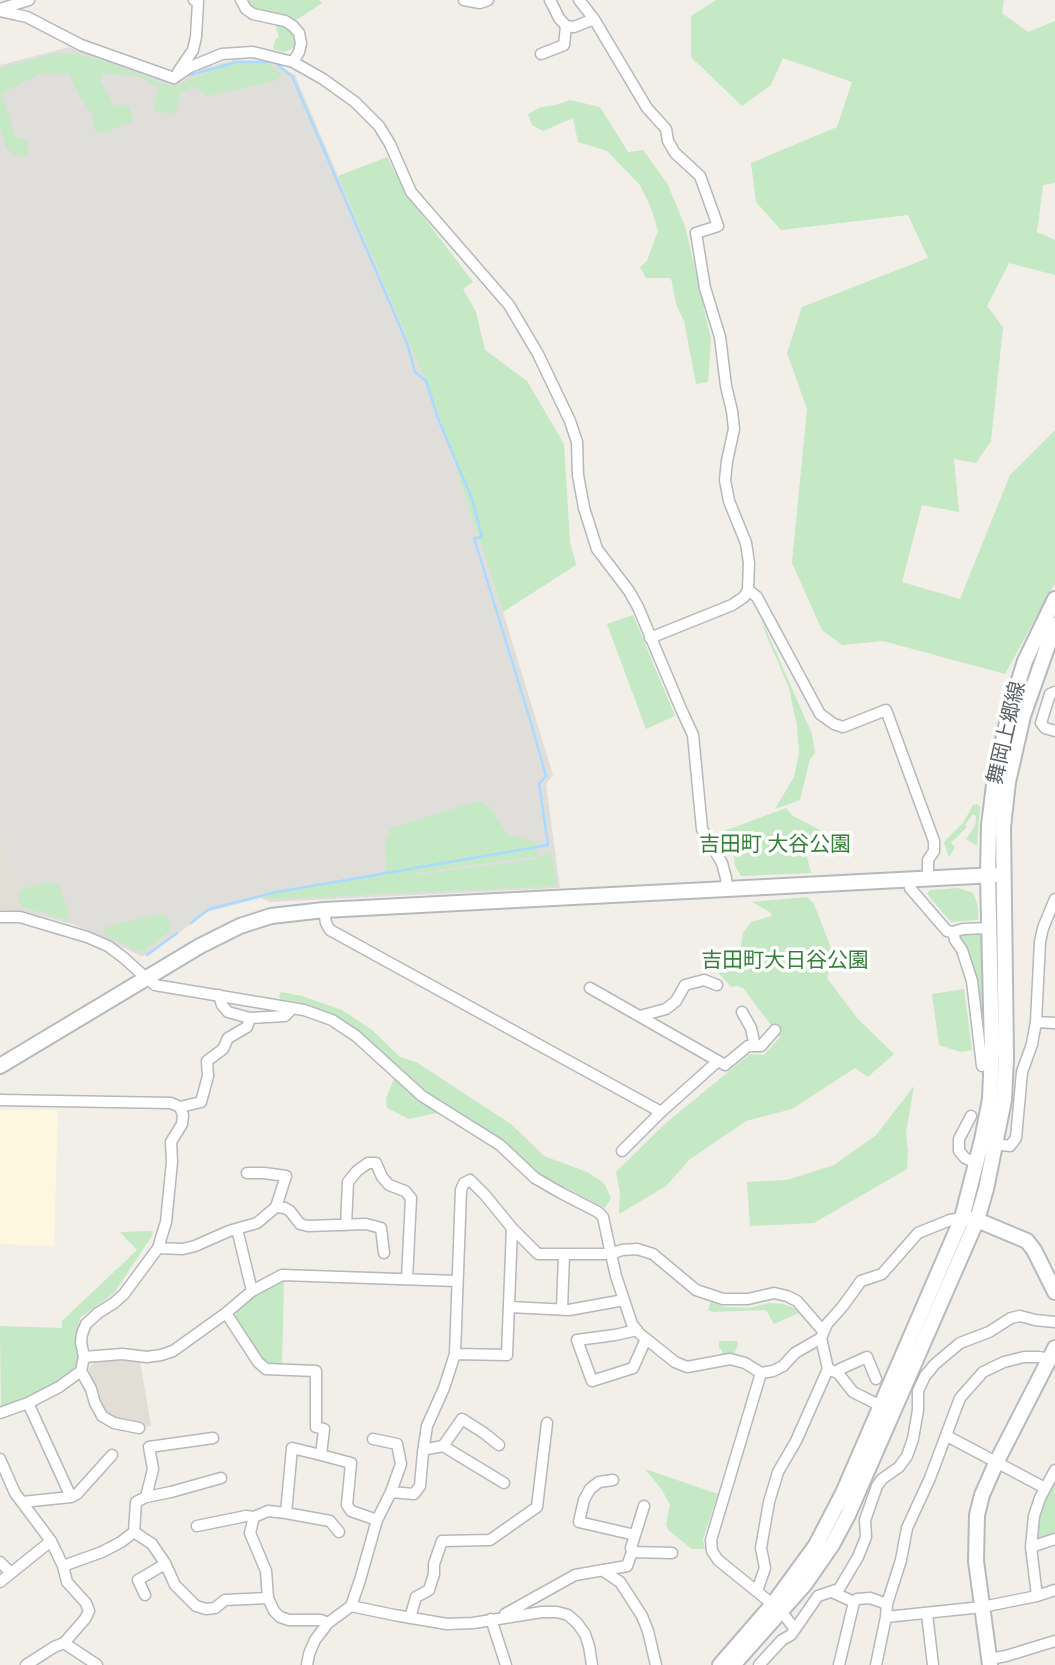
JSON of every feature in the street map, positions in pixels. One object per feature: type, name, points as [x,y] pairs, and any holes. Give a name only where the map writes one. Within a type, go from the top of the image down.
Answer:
[{"type":"street","points":[[0,10],[29,0]]},
{"type":"street","points":[[174,78],[192,50],[196,37],[198,2],[194,0]]},
{"type":"street","points":[[242,0],[246,9],[253,14],[285,21],[299,33],[299,52],[293,62]]},
{"type":"street","points":[[464,0],[480,3],[488,0]]},
{"type":"street","points":[[550,0],[566,26],[574,27],[594,19]]},
{"type":"street","points":[[579,0],[594,19],[647,108],[666,129],[668,141],[675,153],[701,176],[718,226],[696,233],[705,288],[720,337],[732,411],[734,429],[725,480],[729,501],[746,543],[749,563],[748,590],[744,597],[732,605],[650,638]]},
{"type":"street","points":[[0,10],[27,17],[80,46],[174,78]]},
{"type":"street","points":[[541,54],[564,45],[566,26]]},
{"type":"street","points":[[174,78],[191,67],[222,54],[253,52],[293,62],[305,68],[355,102],[379,126],[411,192],[509,305],[538,354],[570,421],[577,442],[578,475],[584,508],[597,549],[638,607],[693,734],[702,829],[722,863],[727,888]]},
{"type":"street","points":[[748,590],[757,597],[820,714],[843,727],[886,710],[934,841],[934,851],[928,860],[928,878]]},
{"type":"street","name":"舞岡上郷線","points":[[777,1608],[816,1545],[843,1493],[962,1218],[990,1099],[992,1052],[988,875],[989,825],[995,777],[1010,709],[1025,661],[1055,598]]},
{"type":"street","name":"舞岡上郷線","points":[[777,1608],[805,1584],[848,1515],[977,1220],[986,1189],[1004,1100],[1006,1058],[1003,827],[1023,716],[1055,625]]},
{"type":"street","points":[[1055,692],[1051,695],[1041,723],[1045,728],[1055,731]]},
{"type":"street","points":[[0,1066],[200,946],[240,926],[271,916],[727,888],[1003,875]]},
{"type":"street","points":[[909,879],[910,888],[947,931],[989,929]]},
{"type":"street","points":[[995,1144],[1010,1146],[1017,1138],[1022,1072],[1036,1022],[1040,942],[1055,899]]},
{"type":"street","points":[[324,911],[330,930],[662,1112]]},
{"type":"street","points":[[0,917],[20,917],[108,946],[155,985],[304,1010],[332,1020],[356,1036],[422,1096],[500,1145],[535,1178],[598,1212],[603,1217],[632,1324],[675,1362],[687,1367],[730,1359],[745,1363],[761,1373],[783,1366],[795,1353],[822,1335],[827,1324],[861,1281],[882,1274],[918,1233],[950,1220],[977,1220],[1027,1241],[1055,1292]]},
{"type":"street","points":[[953,932],[972,981],[982,1066]]},
{"type":"street","points":[[640,1016],[666,1009],[676,1001],[685,985],[704,980],[717,985]]},
{"type":"street","points":[[590,988],[725,1065],[748,1046],[761,1046],[775,1030]]},
{"type":"street","points":[[219,995],[228,1012],[250,1018],[285,1016],[293,1008]]},
{"type":"street","points":[[742,1012],[751,1028],[755,1046]]},
{"type":"street","points":[[0,1100],[171,1103],[180,1107],[201,1102],[208,1076],[207,1061],[223,1049],[228,1038],[247,1027],[250,1018]]},
{"type":"street","points":[[1036,1022],[1055,1023]]},
{"type":"street","points":[[622,1151],[718,1062]]},
{"type":"street","points":[[139,1428],[114,1423],[102,1416],[81,1371],[84,1357],[82,1334],[86,1325],[98,1313],[124,1294],[158,1248],[166,1223],[172,1162],[171,1142],[182,1124],[180,1107]]},
{"type":"street","points":[[971,1116],[959,1139],[959,1152],[976,1163]]},
{"type":"street","points":[[346,1225],[348,1182],[368,1163],[376,1163],[389,1185],[405,1191],[411,1198],[407,1279]]},
{"type":"street","points":[[158,1248],[183,1249],[257,1223],[276,1207],[286,1175],[247,1174]]},
{"type":"street","points":[[391,1492],[414,1494],[420,1486],[427,1426],[455,1354],[461,1190],[464,1183],[470,1180],[538,1254],[611,1254],[637,1250],[653,1254],[696,1290],[723,1299],[748,1299],[774,1293],[787,1296],[797,1301],[822,1335],[828,1369],[796,1441],[778,1472],[761,1548],[765,1568],[757,1591]]},
{"type":"street","points":[[276,1207],[285,1208],[300,1224],[309,1226],[366,1224],[381,1228],[384,1252]]},
{"type":"street","points":[[455,1354],[508,1355],[512,1228]]},
{"type":"street","points":[[237,1229],[252,1291]]},
{"type":"street","points":[[562,1310],[564,1254]]},
{"type":"street","points":[[84,1357],[122,1354],[147,1357],[173,1351],[252,1291],[282,1275],[457,1282]]},
{"type":"street","points":[[510,1307],[562,1310],[624,1300]]},
{"type":"street","points":[[226,1313],[258,1362],[266,1369],[316,1371],[316,1427],[324,1429],[321,1455]]},
{"type":"street","points":[[759,1665],[782,1640],[791,1635],[818,1596],[839,1590],[866,1537],[865,1520],[877,1486],[881,1479],[899,1467],[907,1456],[918,1410],[918,1391],[935,1364],[960,1343],[989,1332],[1011,1318],[1020,1316],[1055,1322]]},
{"type":"street","points":[[637,1330],[578,1340],[592,1381],[633,1368],[646,1339]]},
{"type":"street","points":[[876,1665],[887,1604],[903,1552],[907,1528],[930,1478],[960,1398],[983,1372],[1012,1359],[1052,1354]]},
{"type":"street","points":[[1052,1354],[982,1495],[977,1516],[976,1561],[989,1662],[1055,1641]]},
{"type":"street","points":[[838,1373],[840,1369],[867,1357],[876,1379]]},
{"type":"street","points":[[828,1369],[838,1373],[853,1392],[880,1405]]},
{"type":"street","points":[[0,1413],[28,1403],[59,1387],[81,1371]]},
{"type":"street","points":[[761,1373],[711,1540],[712,1551],[718,1560],[777,1608],[794,1628]]},
{"type":"street","points":[[28,1403],[71,1497]]},
{"type":"street","points":[[443,1446],[462,1419],[499,1445]]},
{"type":"street","points":[[410,1618],[416,1597],[429,1590],[442,1541],[490,1540],[537,1507],[547,1423]]},
{"type":"street","points":[[947,1436],[1045,1488]]},
{"type":"street","points":[[146,1497],[153,1469],[149,1447],[213,1438]]},
{"type":"street","points":[[307,1665],[315,1640],[328,1623],[351,1606],[377,1520],[401,1464],[397,1444],[373,1439]]},
{"type":"street","points":[[424,1447],[427,1449],[443,1446],[504,1483]]},
{"type":"street","points":[[286,1513],[292,1448],[351,1463],[347,1505],[351,1511],[377,1520]]},
{"type":"street","points":[[22,1502],[71,1497],[77,1494],[112,1455]]},
{"type":"street","points":[[0,1461],[15,1493],[51,1541],[67,1582],[86,1603],[89,1611],[64,1643],[26,1665]]},
{"type":"street","points":[[1037,1596],[1031,1547],[1034,1516],[1055,1470]]},
{"type":"street","points":[[63,1566],[102,1552],[134,1532],[136,1502],[220,1478]]},
{"type":"street","points":[[613,1480],[599,1482],[590,1489],[584,1500],[579,1522],[635,1535]]},
{"type":"street","points":[[495,1619],[575,1575],[627,1566],[644,1506]]},
{"type":"street","points":[[197,1527],[246,1516],[254,1517],[268,1511],[330,1521],[338,1532]]},
{"type":"street","points":[[254,1517],[250,1533],[265,1571],[268,1598],[274,1611],[289,1620],[321,1620],[328,1623]]},
{"type":"street","points":[[134,1532],[152,1544],[175,1585],[196,1606],[206,1609],[215,1608],[225,1600],[268,1598]]},
{"type":"street","points":[[1031,1547],[1055,1539]]},
{"type":"street","points":[[0,1582],[51,1541]]},
{"type":"street","points":[[632,1552],[672,1553]]},
{"type":"street","points":[[0,1562],[11,1573]]},
{"type":"street","points":[[145,1595],[138,1580],[165,1564]]},
{"type":"street","points":[[602,1570],[620,1582],[642,1616],[656,1665]]},
{"type":"street","points":[[886,1618],[982,1608],[1055,1590]]},
{"type":"street","points":[[832,1592],[854,1602]]},
{"type":"street","points":[[839,1665],[854,1602],[857,1599],[870,1598],[887,1604]]},
{"type":"street","points":[[351,1606],[447,1624],[557,1612],[568,1615],[585,1634],[592,1665]]},
{"type":"street","points":[[720,1665],[777,1608]]},
{"type":"street","points":[[733,1665],[777,1608]]},
{"type":"street","points":[[927,1614],[933,1665]]},
{"type":"street","points":[[495,1619],[506,1665]]},
{"type":"street","points":[[64,1643],[97,1665]]},
{"type":"street","points":[[42,1665],[44,1653]]},
{"type":"shaded area","points":[[69,47],[174,84],[204,68],[233,60],[267,61],[295,75],[435,403],[553,775],[546,784],[560,888],[271,902],[260,898],[207,912],[150,954],[141,956],[75,925],[26,912],[0,831],[0,63],[1,65]]},
{"type":"shaded area","points":[[0,831],[26,912],[0,910]]},
{"type":"shaded area","points":[[0,1110],[58,1110],[54,1246],[0,1244]]},
{"type":"shaded area","points":[[95,1361],[140,1361],[151,1426],[143,1427],[111,1418],[101,1409],[88,1369]]},
{"type":"green space","points":[[247,0],[319,0],[322,3],[295,21],[255,9]]},
{"type":"green space","points":[[716,0],[1004,0],[1002,13],[1028,32],[1055,21],[1055,183],[1043,185],[1037,232],[1055,240],[1055,275],[1009,263],[987,306],[1003,327],[991,441],[976,463],[954,459],[959,512],[922,505],[902,582],[960,599],[1010,475],[1055,430],[1055,583],[1005,674],[883,641],[842,645],[822,630],[792,563],[807,409],[787,353],[802,307],[928,258],[908,215],[781,230],[756,202],[751,163],[837,127],[852,82],[783,58],[771,85],[742,106],[691,57],[691,16]]},
{"type":"green space","points":[[275,24],[284,24],[291,28],[295,35],[292,49],[284,52],[273,49],[275,40],[279,37]]},
{"type":"green space","points":[[56,53],[77,54],[111,63],[167,85],[178,85],[226,64],[266,63],[281,73],[277,80],[207,96],[194,86],[180,93],[176,113],[157,112],[153,108],[159,88],[140,77],[103,73],[100,80],[113,105],[128,105],[133,116],[132,122],[101,133],[93,128],[93,116],[68,73],[41,73],[1,94],[14,136],[26,140],[29,150],[27,155],[15,155],[6,148],[0,127],[0,68]]},
{"type":"green space","points":[[570,100],[600,107],[628,152],[643,150],[667,183],[685,226],[711,339],[708,382],[696,384],[684,321],[676,304],[671,278],[646,278],[640,267],[647,261],[658,231],[640,185],[607,151],[578,142],[573,118],[543,131],[532,125],[528,114],[541,107]]},
{"type":"green space","points":[[387,157],[406,194],[473,282],[463,289],[476,312],[485,350],[527,381],[564,444],[570,542],[576,565],[503,612],[435,403],[338,176]]},
{"type":"green space","points":[[633,615],[675,716],[646,729],[607,624]]},
{"type":"green space","points":[[761,618],[812,734],[815,753],[810,759],[800,800],[775,809],[794,777],[799,753],[797,726],[789,688]]},
{"type":"green space","points":[[479,801],[490,807],[507,834],[538,843],[538,856],[414,875],[530,860],[551,852],[557,886],[273,899],[263,896],[266,892],[375,875],[382,877],[386,868],[385,840],[391,828]]},
{"type":"green space","points":[[973,805],[980,807],[977,846],[966,839],[975,826],[976,816],[973,814],[965,825],[967,827],[951,843],[955,847],[949,857],[945,841],[963,823]]},
{"type":"green space","name":"吉田町 大谷公園","points":[[786,808],[793,816],[820,830],[816,845],[805,849],[811,873],[741,876],[735,866],[733,850],[723,845],[716,834]]},
{"type":"green space","points":[[50,881],[59,886],[69,914],[66,920],[21,906],[18,897],[20,890]]},
{"type":"green space","points":[[958,888],[972,892],[978,907],[978,920],[951,922],[927,894],[930,890]]},
{"type":"green space","name":"吉田町大日谷公園","points":[[807,897],[814,904],[834,956],[827,978],[857,1018],[894,1054],[868,1077],[855,1068],[792,1109],[746,1121],[689,1160],[666,1186],[619,1214],[620,1193],[616,1172],[666,1123],[750,1054],[764,1055],[780,1037],[743,988],[731,987],[715,969],[724,959],[739,960],[743,933],[751,922],[772,916],[770,912],[752,902]]},
{"type":"green space","points":[[160,914],[167,917],[171,923],[170,931],[144,951],[135,950],[107,937],[103,932],[107,927]]},
{"type":"green space","points":[[965,933],[980,933],[983,939],[984,1036],[974,969],[959,939]]},
{"type":"green space","points":[[964,989],[972,1050],[961,1052],[939,1045],[932,994]]},
{"type":"green space","points":[[281,992],[302,996],[342,1010],[372,1030],[400,1057],[416,1062],[511,1124],[544,1156],[587,1172],[604,1183],[611,1198],[605,1208],[541,1175],[504,1141],[459,1112],[409,1119],[387,1108],[386,1098],[398,1070],[387,1057],[357,1031],[327,1014],[299,1002],[280,999]]},
{"type":"green space","points":[[914,1086],[906,1133],[907,1169],[814,1223],[750,1226],[747,1182],[787,1180],[834,1165],[876,1135]]},
{"type":"green space","points":[[153,1231],[114,1293],[80,1318],[76,1336],[79,1357],[77,1369],[57,1384],[1,1409],[0,1326],[62,1328],[62,1321],[137,1250],[120,1232]]},
{"type":"green space","points":[[284,1281],[282,1366],[268,1366],[259,1358],[235,1319],[237,1312],[256,1294]]},
{"type":"green space","points":[[711,1302],[724,1307],[749,1308],[769,1303],[783,1304],[799,1313],[774,1324],[766,1310],[713,1312],[708,1310]]},
{"type":"green space","points":[[719,1341],[737,1341],[734,1354],[722,1354]]},
{"type":"green space","points":[[645,1469],[718,1494],[703,1539],[705,1549],[692,1549],[668,1530],[666,1524],[670,1505]]},
{"type":"green space","points":[[1055,1477],[1055,1535],[1038,1540],[1035,1537],[1037,1516]]},
{"type":"waterway","points":[[190,75],[237,62],[274,62],[292,76],[407,343],[415,372],[426,381],[439,421],[472,499],[482,537],[474,538],[546,776],[539,784],[548,845],[277,892],[209,909],[191,923]]},
{"type":"waterway","points":[[147,955],[177,933]]},
{"type":"waterway","points":[[1047,1028],[1055,1028]]}]
